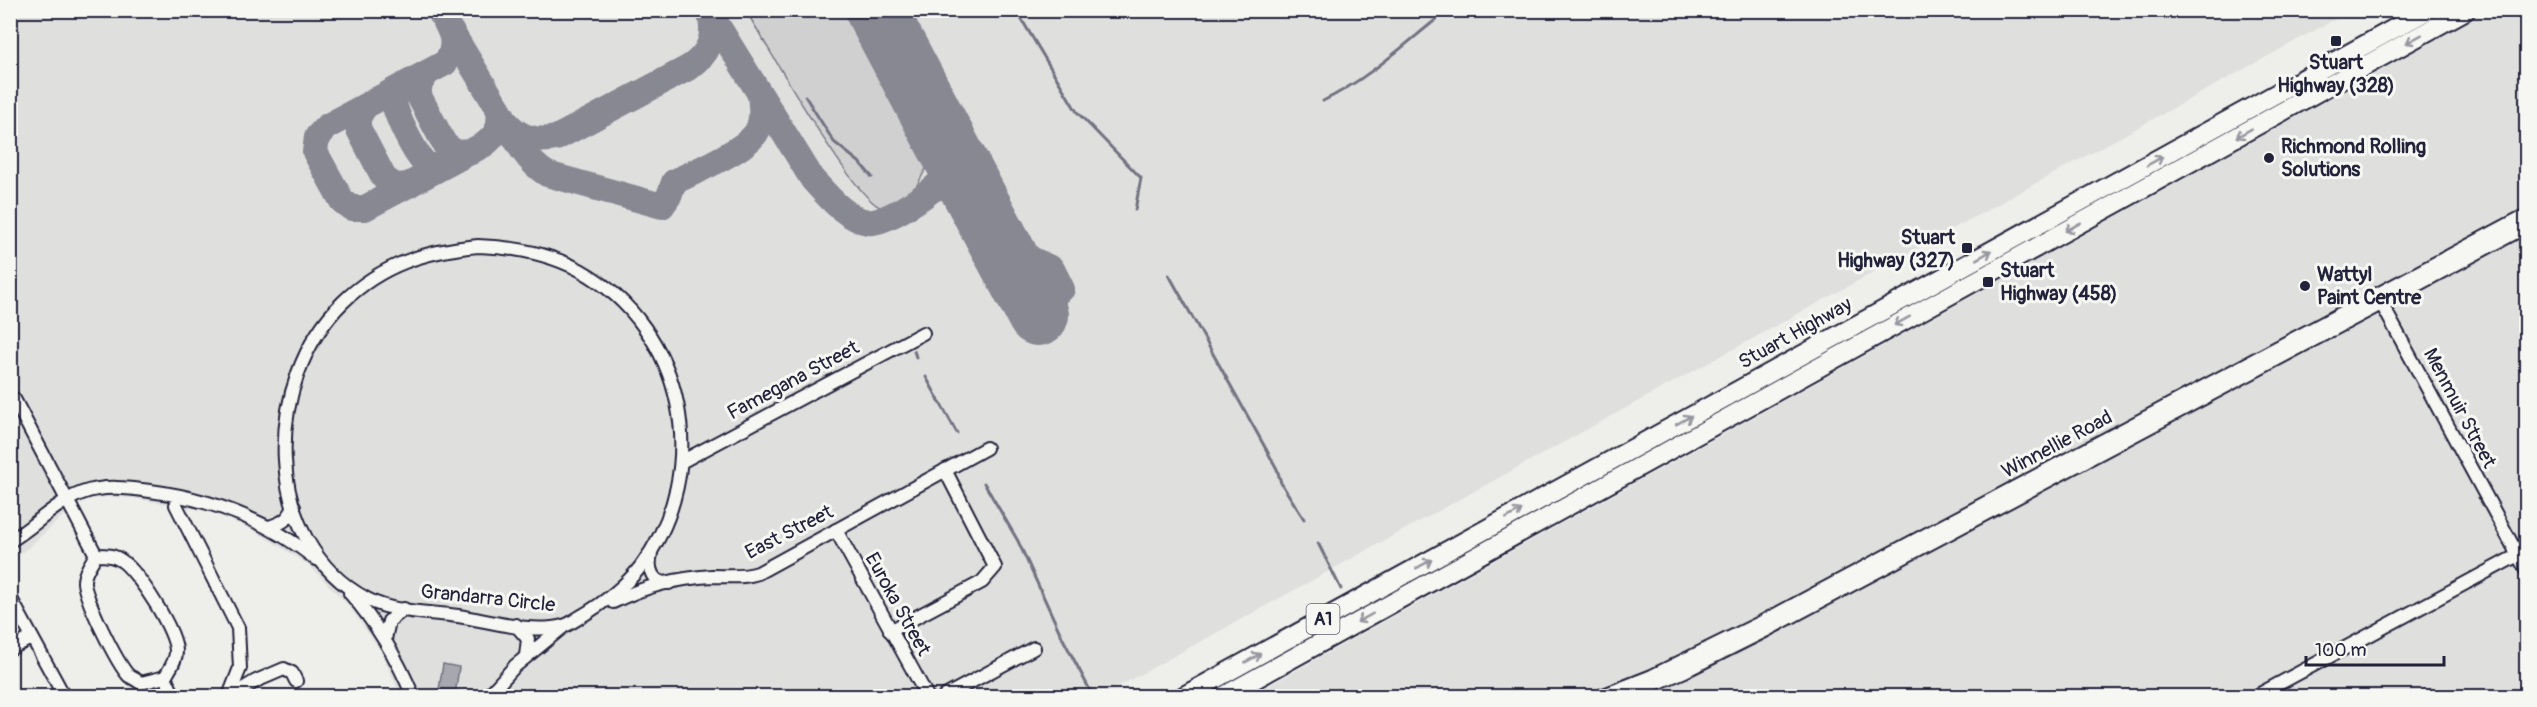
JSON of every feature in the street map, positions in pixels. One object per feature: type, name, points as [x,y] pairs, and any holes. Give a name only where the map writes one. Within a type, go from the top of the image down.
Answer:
[{"type":"highway","name":"Stuart Highway","points":[[1184,696],[2428,10]]},
{"type":"highway","name":"A1","points":[[1221,696],[2466,10]]},
{"type":"highway","points":[[2029,230],[2038,246]]},
{"type":"highway","points":[[1194,696],[1204,691],[1221,696],[1219,682],[1230,671]]},
{"type":"street","name":"Winnellie Road","points":[[1627,696],[1685,671],[1765,631],[2380,299],[2526,215]]},
{"type":"street","name":"Winnellie Road","points":[[1601,696],[1652,676],[1760,623],[2380,299],[2526,227]]},
{"type":"street","name":"Grandarra Circle","points":[[460,248],[512,248],[559,261],[589,276],[631,311],[661,352],[674,385],[680,420],[681,462],[672,508],[652,550],[618,592],[595,609],[564,626],[516,626],[372,602],[346,586],[334,575],[311,546],[294,507],[284,459],[286,413],[299,368],[318,332],[344,301],[375,277],[416,256],[460,248]]},
{"type":"street","name":"Menmuir Street","points":[[2380,299],[2526,570]]},
{"type":"street","name":"Famegana Street","points":[[681,462],[923,333]]},
{"type":"street","points":[[14,399],[96,555]]},
{"type":"street","name":"East Street","points":[[595,609],[632,594],[670,583],[711,576],[753,575],[986,448]]},
{"type":"street","points":[[890,631],[982,582],[995,567],[945,470]]},
{"type":"street","points":[[10,541],[68,499],[96,489],[129,488],[185,495],[229,508],[269,527],[306,551],[334,575],[368,613],[385,639],[412,696]]},
{"type":"street","points":[[176,505],[238,628],[240,668],[230,696]]},
{"type":"street","points":[[269,527],[282,524],[294,507]]},
{"type":"street","name":"Euroka Street","points":[[836,530],[927,696]]},
{"type":"street","points":[[652,550],[649,561],[651,573],[660,582],[670,583]]},
{"type":"street","points":[[96,555],[112,555],[123,561],[152,596],[177,651],[165,677],[141,683],[129,675],[120,661],[86,594],[83,581],[96,555]]},
{"type":"street","points":[[2256,696],[2518,555]]},
{"type":"street","points":[[10,597],[64,696]]},
{"type":"street","points":[[385,639],[389,621],[404,609]]},
{"type":"street","points":[[516,626],[528,639],[526,656]]},
{"type":"street","points":[[488,696],[526,656],[564,626]]},
{"type":"street","points":[[10,649],[31,638]]},
{"type":"street","points":[[945,696],[1034,648]]},
{"type":"street","points":[[230,696],[278,671],[289,671],[296,681]]},
{"type":"street","points":[[1243,696],[1269,671]]},
{"type":"street","points":[[165,677],[174,696]]},
{"type":"shaded area","points":[[11,11],[2350,11],[1101,696],[401,696],[380,650],[350,607],[309,565],[255,531],[211,512],[132,498],[106,497],[86,500],[62,517],[11,561]]},
{"type":"shaded area","points":[[746,11],[847,11],[929,163],[916,187],[883,208],[870,200],[853,180],[812,120]]},
{"type":"shaded area","points":[[2487,11],[2526,11],[2526,696],[1250,696]]},
{"type":"shaded area","points":[[443,664],[459,667],[455,696],[438,696]]},
{"type":"waterway","points":[[1016,10],[1077,112],[1141,178],[1135,210]]},
{"type":"waterway","points":[[1323,101],[1373,70],[1448,10]]},
{"type":"waterway","points":[[805,96],[834,142],[859,162],[872,177]]},
{"type":"waterway","points":[[1169,275],[1277,469],[1281,483],[1304,519]]},
{"type":"waterway","points":[[914,351],[916,357]]},
{"type":"waterway","points":[[926,377],[957,433]]},
{"type":"waterway","points":[[984,483],[1018,541],[1062,637],[1093,696]]},
{"type":"waterway","points":[[1318,543],[1341,589]]},
{"type":"taxiway","points":[[439,10],[450,30],[453,43],[450,56],[445,63],[326,127],[317,137],[315,152],[342,201],[351,208],[365,208],[485,144],[493,137],[499,125],[499,110],[451,31]]},
{"type":"taxiway","points":[[708,10],[813,180],[838,206],[852,216],[868,222],[886,218],[932,190],[947,172],[949,160],[947,144]]},
{"type":"taxiway","points":[[508,124],[530,138],[542,140],[556,138],[688,68],[701,57],[709,45],[712,30],[710,14]]},
{"type":"taxiway","points":[[427,73],[419,85],[419,96],[445,145],[457,153],[471,152]]},
{"type":"taxiway","points":[[404,85],[394,99],[397,113],[406,133],[426,164],[445,165]]},
{"type":"taxiway","points":[[497,106],[524,152],[547,174],[662,206],[674,182],[730,154],[750,140],[760,124],[760,96]]},
{"type":"taxiway","points":[[365,106],[358,118],[358,128],[384,178],[395,186],[409,185]]},
{"type":"taxiway","points":[[933,189],[952,185],[969,193],[978,203]]},
{"type":"taxiway","points":[[1000,244],[1052,269],[1062,289],[1032,304]]},
{"type":"runway","points":[[876,10],[1038,315]]},
{"type":"place","name":"Stuart Highway (328)","points":[[2336,41]]},
{"type":"place","name":"Richmond Rolling Solutions","points":[[2269,158]]},
{"type":"place","name":"Stuart Highway (327)","points":[[1967,248]]},
{"type":"place","name":"Stuart Highway (458)","points":[[1988,282]]},
{"type":"place","name":"Wattyl Paint Centre","points":[[2305,286]]}]
